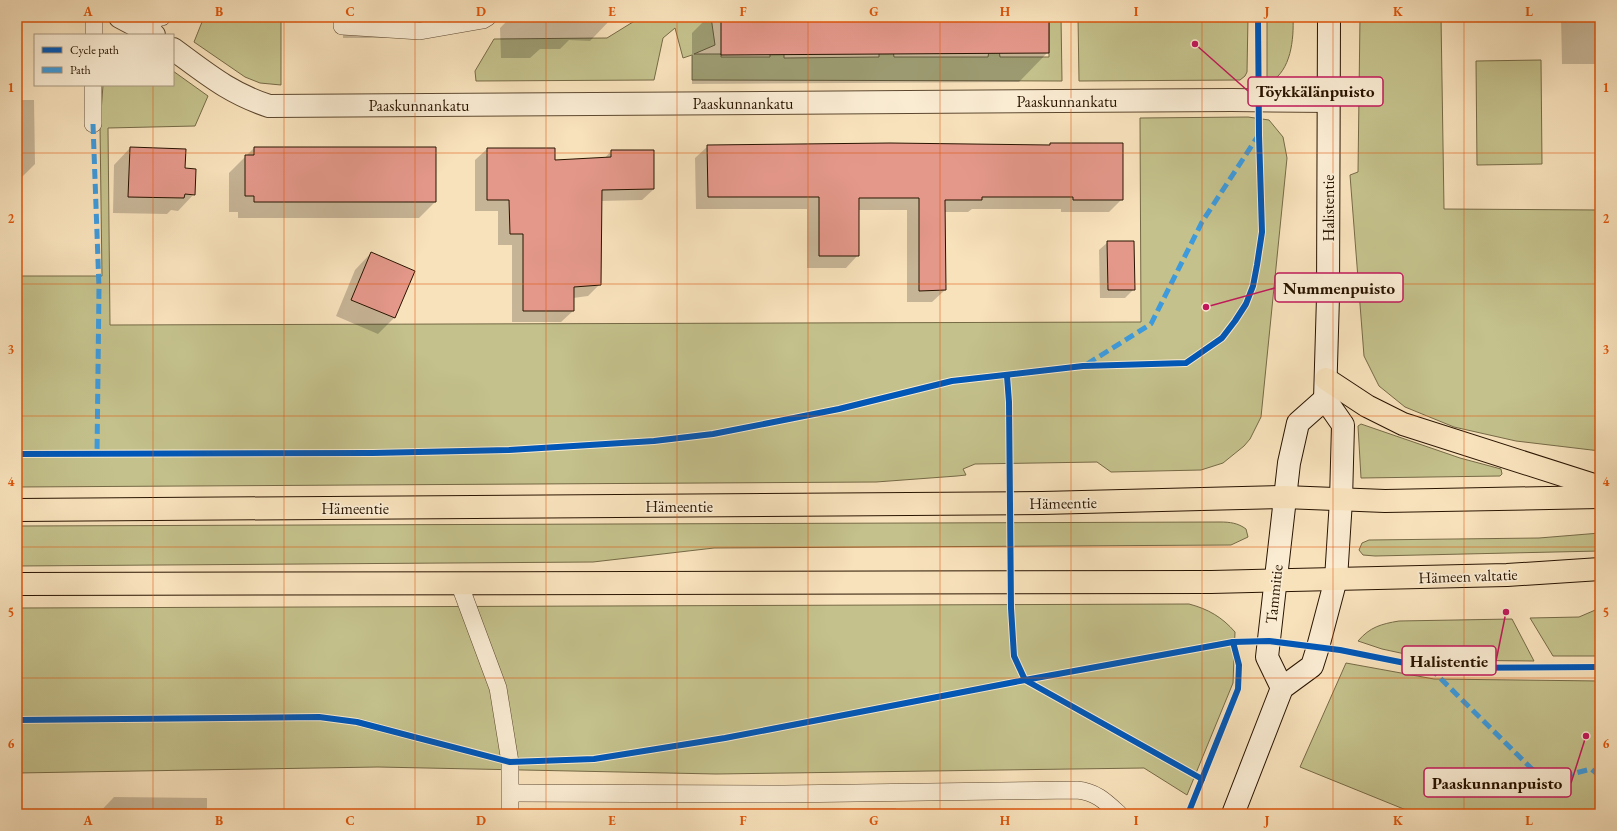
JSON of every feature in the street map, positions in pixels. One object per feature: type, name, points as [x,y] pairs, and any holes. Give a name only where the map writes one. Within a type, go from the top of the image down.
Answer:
[{"type":"highway","points":[[1326,389],[1367,406],[1403,424],[1600,486]]},
{"type":"highway","name":"Hämeentie","points":[[17,510],[1034,504],[1284,497],[1341,500]]},
{"type":"highway","points":[[1341,500],[1385,501],[1600,497]]},
{"type":"highway","name":"Hämeen valtatie","points":[[1336,579],[1507,575],[1600,569]]},
{"type":"highway","points":[[17,584],[1336,579]]},
{"type":"street","points":[[120,17],[154,28]]},
{"type":"street","name":"Halistentie","points":[[1326,389],[1329,17]]},
{"type":"street","name":"Paaskunnankatu","points":[[174,50],[222,85],[246,98],[269,106],[1238,100],[1329,101]]},
{"type":"street","points":[[1233,814],[1282,688],[1312,666],[1336,579],[1341,500],[1343,425],[1326,389],[1298,422],[1291,449],[1284,497]]},
{"type":"street","name":"Tammitie","points":[[1282,688],[1267,657],[1284,497]]},
{"type":"lane","points":[[94,17],[94,34]]},
{"type":"lane","points":[[342,17],[342,26],[420,31],[483,20],[488,17]]},
{"type":"lane","points":[[93,86],[94,124]]},
{"type":"lane","points":[[459,583],[498,688],[510,762],[510,814]]},
{"type":"lane","points":[[511,793],[784,794],[1077,790],[1090,792],[1105,801],[1119,814]]},
{"type":"shaded area","points":[[204,17],[281,17],[281,85],[260,83],[245,77],[194,42]]},
{"type":"shaded area","points":[[641,17],[711,17],[715,45],[694,54],[721,54],[721,57],[770,57],[770,50],[784,50],[784,58],[879,57],[879,50],[893,50],[894,57],[988,57],[989,51],[999,50],[1000,57],[1049,57],[1049,17],[1061,17],[1062,81],[692,80],[692,55],[683,58],[675,28],[663,38],[654,80],[476,81],[475,71],[494,39],[607,38]]},
{"type":"shaded area","points":[[1078,17],[1248,17],[1247,72],[1240,80],[1079,81]]},
{"type":"shaded area","points":[[1267,17],[1293,17],[1293,35],[1290,54],[1283,70],[1270,82],[1267,79]]},
{"type":"shaded area","points":[[1360,17],[1441,17],[1444,209],[1600,210],[1600,451],[1516,441],[1454,427],[1405,407],[1379,386],[1364,356],[1350,175],[1358,172]]},
{"type":"shaded area","points":[[1541,60],[1542,164],[1477,165],[1476,61]]},
{"type":"shaded area","points":[[174,72],[208,96],[195,126],[108,128],[110,325],[1141,322],[1140,118],[1248,117],[1269,120],[1283,137],[1287,158],[1261,417],[1250,439],[1244,446],[1223,463],[1201,470],[1111,472],[1097,462],[975,464],[963,469],[966,475],[876,482],[17,487],[17,276],[102,276],[100,126],[103,86],[174,86]]},
{"type":"shaded area","points":[[1361,424],[1460,458],[1501,469],[1502,474],[1500,476],[1361,478],[1358,426]]},
{"type":"shaded area","points":[[1227,522],[1240,525],[1246,529],[1248,537],[1231,545],[714,548],[593,562],[17,566],[17,526]]},
{"type":"shaded area","points":[[1600,533],[1600,551],[1375,556],[1363,555],[1359,550],[1362,543],[1369,540],[1539,538]]},
{"type":"shaded area","points":[[1189,604],[1214,614],[1235,632],[1233,683],[1187,795],[1144,768],[716,774],[378,767],[17,773],[17,608]]},
{"type":"shaded area","points":[[1600,608],[1600,656],[1553,656],[1530,618],[1579,617]]},
{"type":"shaded area","points":[[1512,619],[1534,661],[1433,660],[1382,649],[1358,641],[1367,632],[1376,627],[1399,621]]},
{"type":"shaded area","points":[[1346,663],[1434,679],[1600,681],[1600,814],[1416,814],[1300,767]]},
{"type":"building","points":[[721,17],[1049,17],[1049,53],[721,55]]},
{"type":"building","points":[[890,143],[1050,145],[1050,143],[1123,143],[1123,200],[1073,200],[1073,197],[982,197],[982,200],[945,200],[946,290],[919,291],[919,198],[859,198],[859,256],[819,256],[819,197],[708,197],[707,145]]},
{"type":"building","points":[[130,147],[186,149],[185,168],[196,169],[195,195],[185,194],[184,198],[128,197]]},
{"type":"building","points":[[254,147],[436,147],[436,202],[254,202],[254,196],[245,196],[245,155],[254,155]]},
{"type":"building","points":[[487,148],[555,148],[555,160],[611,157],[611,150],[654,150],[654,189],[602,190],[601,285],[574,287],[574,311],[523,311],[523,234],[510,234],[509,200],[487,200]]},
{"type":"building","points":[[1107,241],[1134,241],[1135,290],[1108,290]]},
{"type":"building","points":[[371,252],[415,271],[395,318],[351,300]]},
{"type":"marked path","points":[[93,124],[99,288],[97,454]]},
{"type":"marked path","points":[[1087,364],[1151,324],[1202,222],[1258,136]]},
{"type":"marked path","points":[[1430,668],[1544,781],[1591,769],[1600,776]]},
{"type":"cycle path","points":[[17,454],[373,453],[509,450],[654,441],[713,434],[839,409],[952,381],[1083,366],[1186,363],[1222,338],[1246,304],[1253,286],[1262,232],[1258,17]]},
{"type":"cycle path","points":[[1007,376],[1009,402],[1011,608],[1014,656],[1025,680],[1202,779]]},
{"type":"cycle path","points":[[17,720],[319,717],[357,722],[510,762],[594,759],[725,738],[1025,680],[1233,642],[1269,641],[1340,650],[1430,668],[1600,667]]},
{"type":"cycle path","points":[[1188,814],[1238,689],[1239,665],[1233,642]]},
{"type":"place","name":"Töykkälänpuisto","points":[[1195,44]]},
{"type":"place","name":"Nummenpuisto","points":[[1206,307]]},
{"type":"place","name":"Halistentie","points":[[1506,612]]},
{"type":"place","name":"Paaskunnanpuisto","points":[[1586,736]]}]
